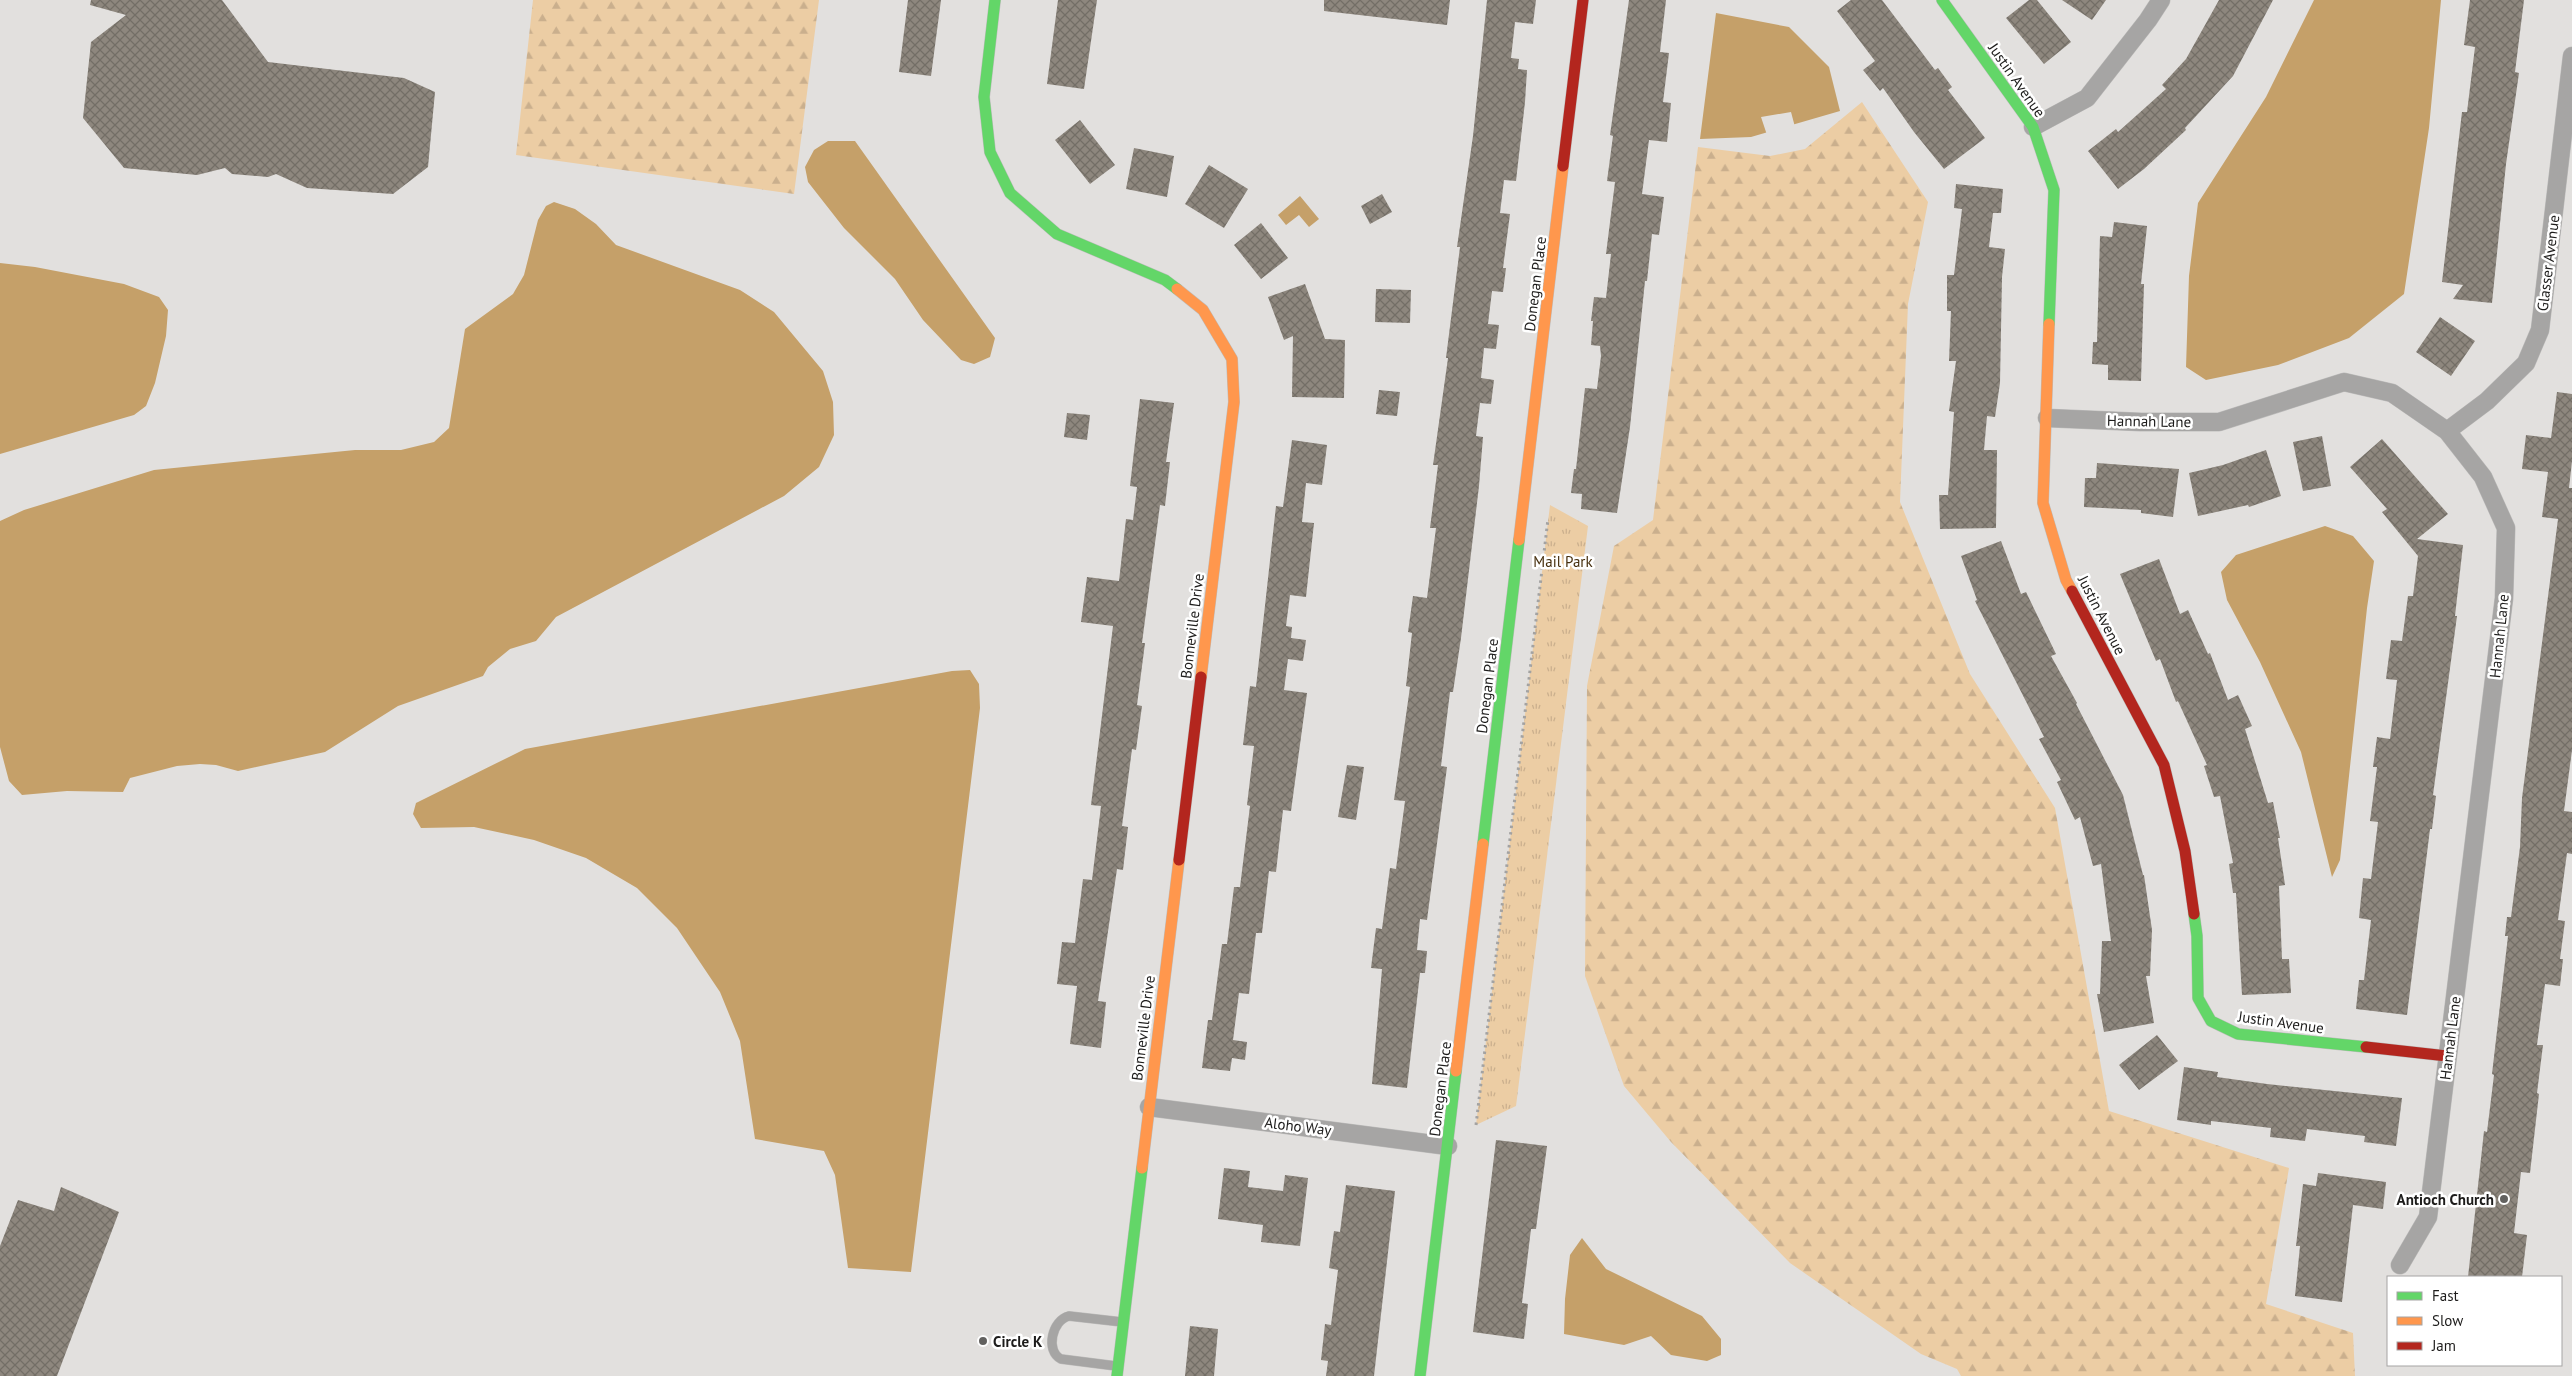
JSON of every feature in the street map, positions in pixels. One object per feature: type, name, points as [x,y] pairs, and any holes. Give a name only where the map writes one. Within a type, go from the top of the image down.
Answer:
[{"type":"street","name":"Bonneville Drive","points":[[995,0],[984,97],[990,152],[1010,193],[1057,234],[1165,280],[1203,310],[1232,359],[1234,402],[1118,1371]]},
{"type":"street","name":"Donegan Place","points":[[1420,1376],[1583,0]]},
{"type":"street","name":"Justin Avenue","points":[[1942,0],[2033,127],[2054,190],[2047,418],[2042,503],[2066,580],[2164,765],[2185,852],[2197,936],[2198,998],[2211,1021],[2238,1034],[2447,1056]]},
{"type":"street","points":[[2033,127],[2087,98],[2148,20],[2161,0]]},
{"type":"street","name":"Glasser Avenue","points":[[2447,431],[2487,401],[2526,363],[2540,330],[2572,56]]},
{"type":"street","name":"Hannah Lane","points":[[2047,418],[2141,422],[2219,422],[2344,382],[2392,393],[2447,431],[2483,477],[2506,528],[2504,598],[2428,1217],[2400,1265]]},
{"type":"street","name":"Aloho Way","points":[[1149,1107],[1448,1146]]},
{"type":"lane","points":[[1118,1371],[1061,1359],[1055,1356],[1052,1350],[1054,1326],[1063,1317],[1069,1316],[1123,1322]]},
{"type":"path","points":[[1476,1125],[1548,519]]},
{"type":"green space","points":[[533,0],[819,0],[794,194],[516,155]]},
{"type":"green space","points":[[1862,102],[1928,202],[1908,304],[1900,502],[1970,674],[2055,808],[2109,1111],[2289,1168],[2266,1304],[2353,1333],[2355,1376],[1961,1376],[1957,1369],[1921,1354],[1790,1263],[1671,1142],[1624,1086],[1585,976],[1587,686],[1614,546],[1653,520],[1698,147],[1770,156],[1805,149]]},
{"type":"green space","name":"Mail Park","points":[[1550,505],[1588,526],[1516,1106],[1476,1125]]},
{"type":"shaded area","points":[[2314,0],[2441,0],[2429,128],[2404,294],[2349,338],[2278,365],[2206,380],[2186,367],[2189,276],[2198,203],[2266,97]]},
{"type":"shaded area","points":[[1716,13],[1789,27],[1829,67],[1840,111],[1751,137],[1700,139]]},
{"type":"shaded area","points":[[828,141],[855,141],[995,338],[990,357],[974,364],[961,360],[923,320],[895,279],[844,228],[808,182],[805,167],[814,150]]},
{"type":"shaded area","points":[[1300,196],[1319,219],[1309,227],[1299,215],[1286,225],[1278,215]]},
{"type":"shaded area","points":[[554,202],[575,209],[596,224],[616,245],[740,290],[774,312],[823,371],[833,402],[834,435],[819,467],[784,496],[556,617],[536,641],[510,649],[488,667],[483,676],[398,706],[325,752],[238,771],[216,765],[177,766],[130,778],[123,792],[67,791],[22,795],[9,781],[0,747],[0,521],[24,510],[154,470],[355,450],[401,450],[434,442],[449,428],[465,329],[513,294],[524,275],[538,220],[546,206]]},
{"type":"shaded area","points":[[0,263],[35,267],[124,284],[159,297],[168,310],[166,336],[155,383],[146,406],[134,415],[0,454]]},
{"type":"shaded area","points":[[2325,526],[2353,536],[2374,561],[2367,608],[2340,860],[2332,877],[2301,752],[2260,662],[2227,600],[2221,572],[2236,555]]},
{"type":"shaded area","points":[[970,670],[979,684],[980,708],[911,1272],[848,1268],[835,1175],[824,1151],[755,1139],[740,1041],[720,992],[677,928],[637,888],[586,858],[534,840],[474,827],[421,828],[413,814],[416,803],[525,749],[952,671]]},
{"type":"shaded area","points":[[1582,1238],[1606,1269],[1702,1316],[1721,1339],[1721,1355],[1707,1361],[1671,1355],[1651,1336],[1624,1345],[1564,1334],[1565,1299],[1570,1255]]},
{"type":"pier","points":[[1791,112],[1795,127],[1767,135],[1761,117]]},
{"type":"building","points":[[91,0],[222,0],[268,62],[404,78],[435,92],[428,167],[393,194],[307,188],[276,174],[268,177],[232,174],[225,168],[197,175],[124,168],[83,118],[91,42],[126,15],[90,5]]},
{"type":"building","points":[[908,0],[941,0],[931,76],[899,72]]},
{"type":"building","points":[[1058,0],[1097,0],[1084,89],[1047,84]]},
{"type":"building","points":[[1324,0],[1450,0],[1447,25],[1324,11]]},
{"type":"building","points":[[1487,0],[1536,0],[1533,24],[1515,22],[1511,58],[1519,59],[1518,69],[1527,70],[1525,102],[1516,181],[1504,180],[1500,213],[1510,214],[1503,268],[1506,268],[1503,292],[1492,291],[1488,324],[1499,325],[1496,349],[1484,348],[1481,378],[1494,380],[1491,404],[1480,403],[1476,436],[1483,437],[1479,486],[1461,638],[1453,692],[1450,692],[1441,766],[1447,767],[1427,920],[1420,919],[1417,950],[1427,951],[1425,973],[1420,973],[1407,1088],[1372,1084],[1382,969],[1371,968],[1376,928],[1382,929],[1390,868],[1396,869],[1405,801],[1394,800],[1410,687],[1406,686],[1412,633],[1408,632],[1413,596],[1427,598],[1436,528],[1430,528],[1438,465],[1433,465],[1448,358],[1446,358],[1460,247],[1457,247],[1473,136]]},
{"type":"building","points":[[1629,0],[1666,0],[1660,52],[1669,53],[1663,102],[1671,103],[1667,142],[1649,140],[1642,194],[1664,197],[1659,235],[1652,234],[1647,281],[1645,281],[1630,427],[1617,513],[1581,509],[1582,494],[1571,493],[1574,469],[1576,469],[1585,388],[1597,389],[1601,356],[1600,346],[1591,345],[1593,321],[1591,321],[1594,297],[1606,298],[1611,254],[1606,254],[1615,182],[1607,181],[1613,136],[1610,135]]},
{"type":"building","points":[[1851,0],[1882,0],[1935,70],[1938,68],[1952,87],[1948,90],[1985,138],[1944,169],[1914,132],[1883,88],[1880,91],[1863,70],[1875,61],[1837,11]]},
{"type":"building","points":[[2029,0],[2037,0],[2071,42],[2044,64],[2006,18]]},
{"type":"building","points":[[2062,0],[2106,0],[2092,20]]},
{"type":"building","points":[[2219,0],[2273,0],[2233,76],[2185,128],[2186,130],[2144,169],[2118,189],[2088,151],[2116,129],[2118,132],[2166,89],[2162,85],[2186,59]]},
{"type":"building","points":[[2470,0],[2524,0],[2515,72],[2519,73],[2506,164],[2492,303],[2453,299],[2463,285],[2442,282],[2462,112],[2467,112],[2475,47],[2464,45]]},
{"type":"building","points":[[1080,120],[1115,165],[1090,184],[1055,140]]},
{"type":"building","points":[[1134,148],[1174,156],[1167,197],[1126,189]]},
{"type":"building","points":[[1209,165],[1248,189],[1224,228],[1185,204]]},
{"type":"building","points":[[1956,184],[2003,189],[2001,213],[1993,213],[1989,247],[2005,249],[2002,277],[2000,383],[1995,417],[1987,416],[1984,450],[1997,450],[1996,528],[1940,529],[1939,495],[1948,495],[1954,412],[1949,411],[1956,361],[1949,361],[1951,311],[1947,311],[1947,275],[1954,275],[1962,209],[1954,208]]},
{"type":"building","points":[[1382,194],[1392,212],[1370,224],[1361,206]]},
{"type":"building","points":[[2114,222],[2147,226],[2141,284],[2144,284],[2141,381],[2108,380],[2108,365],[2092,364],[2093,342],[2097,342],[2100,236],[2112,237]]},
{"type":"building","points":[[1261,223],[1288,258],[1261,279],[1234,245]]},
{"type":"building","points":[[1305,284],[1325,339],[1345,340],[1344,398],[1292,397],[1293,336],[1284,340],[1268,297]]},
{"type":"building","points":[[1376,289],[1411,290],[1410,323],[1375,322]]},
{"type":"building","points":[[2440,317],[2475,341],[2451,376],[2416,352]]},
{"type":"building","points":[[1379,390],[1400,392],[1397,416],[1376,414]]},
{"type":"building","points":[[2557,392],[2572,394],[2572,461],[2569,488],[2572,488],[2572,750],[2564,811],[2572,812],[2572,854],[2567,853],[2558,920],[2565,921],[2560,959],[2563,959],[2560,986],[2545,984],[2537,1045],[2543,1045],[2530,1173],[2521,1172],[2514,1233],[2527,1235],[2522,1276],[2468,1276],[2484,1131],[2487,1132],[2494,1075],[2492,1074],[2508,936],[2505,936],[2507,917],[2511,917],[2520,847],[2522,798],[2558,519],[2542,517],[2548,472],[2522,469],[2526,435],[2551,438]]},
{"type":"building","points":[[1140,399],[1174,403],[1166,462],[1170,462],[1165,506],[1160,505],[1142,643],[1145,643],[1137,705],[1142,706],[1136,750],[1132,749],[1122,826],[1128,827],[1123,870],[1117,869],[1098,1001],[1106,1002],[1101,1048],[1070,1044],[1077,986],[1057,984],[1062,942],[1075,943],[1083,879],[1092,880],[1101,806],[1091,805],[1113,626],[1081,622],[1087,577],[1119,581],[1126,519],[1133,520],[1137,487],[1130,486]]},
{"type":"building","points":[[1067,413],[1090,415],[1087,440],[1064,437]]},
{"type":"building","points":[[2322,436],[2331,486],[2303,491],[2293,442]]},
{"type":"building","points":[[2382,439],[2448,514],[2417,539],[2463,545],[2455,616],[2457,616],[2433,795],[2436,796],[2432,829],[2430,829],[2407,1015],[2356,1009],[2359,980],[2364,980],[2371,920],[2359,918],[2363,878],[2371,879],[2378,822],[2370,821],[2377,767],[2373,767],[2377,737],[2390,739],[2397,680],[2386,679],[2391,640],[2402,641],[2408,596],[2413,596],[2418,556],[2382,512],[2387,509],[2350,467]]},
{"type":"building","points":[[1292,440],[1327,445],[1322,485],[1306,483],[1302,522],[1314,523],[1306,597],[1290,595],[1286,626],[1292,627],[1291,638],[1306,640],[1303,661],[1288,659],[1284,690],[1307,693],[1291,811],[1283,810],[1276,872],[1269,871],[1262,933],[1256,933],[1249,994],[1239,993],[1233,1040],[1247,1042],[1245,1060],[1232,1058],[1230,1071],[1202,1068],[1208,1020],[1212,1020],[1222,944],[1227,944],[1234,887],[1240,887],[1250,806],[1247,805],[1254,746],[1243,745],[1250,686],[1256,687],[1276,506],[1283,507]]},
{"type":"building","points":[[2266,450],[2281,496],[2249,507],[2248,505],[2198,516],[2189,473],[2223,465]]},
{"type":"building","points":[[2097,463],[2179,469],[2173,517],[2141,513],[2141,510],[2084,507],[2085,478],[2096,478]]},
{"type":"building","points":[[2001,541],[2021,594],[2026,592],[2056,654],[2051,656],[2123,795],[2144,875],[2152,930],[2150,976],[2146,976],[2154,1023],[2104,1032],[2097,994],[2100,994],[2102,941],[2111,941],[2101,864],[2093,866],[2080,817],[2075,820],[2057,782],[2061,780],[2039,739],[2044,737],[1975,601],[1977,600],[1961,556]]},
{"type":"building","points":[[2159,559],[2180,614],[2188,610],[2208,654],[2210,653],[2228,700],[2238,695],[2252,726],[2245,729],[2268,803],[2273,802],[2280,838],[2278,838],[2285,885],[2279,886],[2282,959],[2289,959],[2291,993],[2242,995],[2236,893],[2233,893],[2229,864],[2233,863],[2220,796],[2214,797],[2204,766],[2207,765],[2178,701],[2176,702],[2160,659],[2156,661],[2120,574]]},
{"type":"building","points":[[1347,765],[1364,767],[1356,820],[1338,817]]},
{"type":"building","points":[[2157,1035],[2178,1061],[2139,1090],[2119,1065]]},
{"type":"building","points":[[2184,1067],[2218,1072],[2217,1077],[2402,1098],[2396,1146],[2364,1142],[2365,1136],[2307,1129],[2305,1141],[2270,1137],[2271,1128],[2211,1121],[2211,1125],[2177,1120]]},
{"type":"building","points":[[1496,1140],[1547,1146],[1536,1229],[1531,1229],[1522,1303],[1528,1304],[1524,1339],[1473,1332]]},
{"type":"building","points":[[1224,1168],[1250,1171],[1248,1187],[1283,1191],[1285,1175],[1308,1178],[1300,1246],[1261,1242],[1263,1225],[1218,1219]]},
{"type":"building","points":[[2318,1173],[2386,1182],[2383,1209],[2353,1205],[2342,1302],[2295,1296],[2300,1246],[2296,1246],[2303,1184],[2316,1186]]},
{"type":"building","points":[[1346,1185],[1395,1191],[1374,1376],[1326,1376],[1328,1361],[1321,1360],[1325,1324],[1331,1325],[1338,1270],[1329,1268],[1334,1231],[1340,1232]]},
{"type":"building","points":[[61,1187],[119,1212],[57,1376],[0,1376],[0,1246],[18,1200],[54,1211]]},
{"type":"building","points":[[1190,1326],[1218,1329],[1214,1376],[1185,1376]]},
{"type":"traffic: fast","points":[[995,0],[984,97],[990,152],[1010,193],[1057,234],[1165,280],[1177,289]]},
{"type":"traffic: fast","points":[[1942,0],[2033,127],[2054,190],[2049,324]]},
{"type":"traffic: fast","points":[[1483,844],[1519,540]]},
{"type":"traffic: fast","points":[[2194,914],[2197,936],[2198,998],[2211,1021],[2238,1034],[2366,1047]]},
{"type":"traffic: fast","points":[[1420,1376],[1456,1071]]},
{"type":"traffic: fast","points":[[1117,1376],[1142,1168]]},
{"type":"traffic: slow","points":[[1519,540],[1563,166]]},
{"type":"traffic: slow","points":[[1177,289],[1203,310],[1232,359],[1234,402],[1201,677]]},
{"type":"traffic: slow","points":[[2049,324],[2043,503],[2066,580],[2072,591]]},
{"type":"traffic: slow","points":[[1456,1071],[1483,844]]},
{"type":"traffic: slow","points":[[1142,1168],[1179,860]]},
{"type":"traffic: jam","points":[[1563,166],[1583,0]]},
{"type":"traffic: jam","points":[[2072,591],[2164,765],[2185,851],[2194,914]]},
{"type":"traffic: jam","points":[[1179,860],[1201,677]]},
{"type":"traffic: jam","points":[[2366,1047],[2447,1056]]},
{"type":"place","name":"Antioch Church","points":[[2504,1199]]},
{"type":"place","name":"Circle K","points":[[983,1341]]}]
